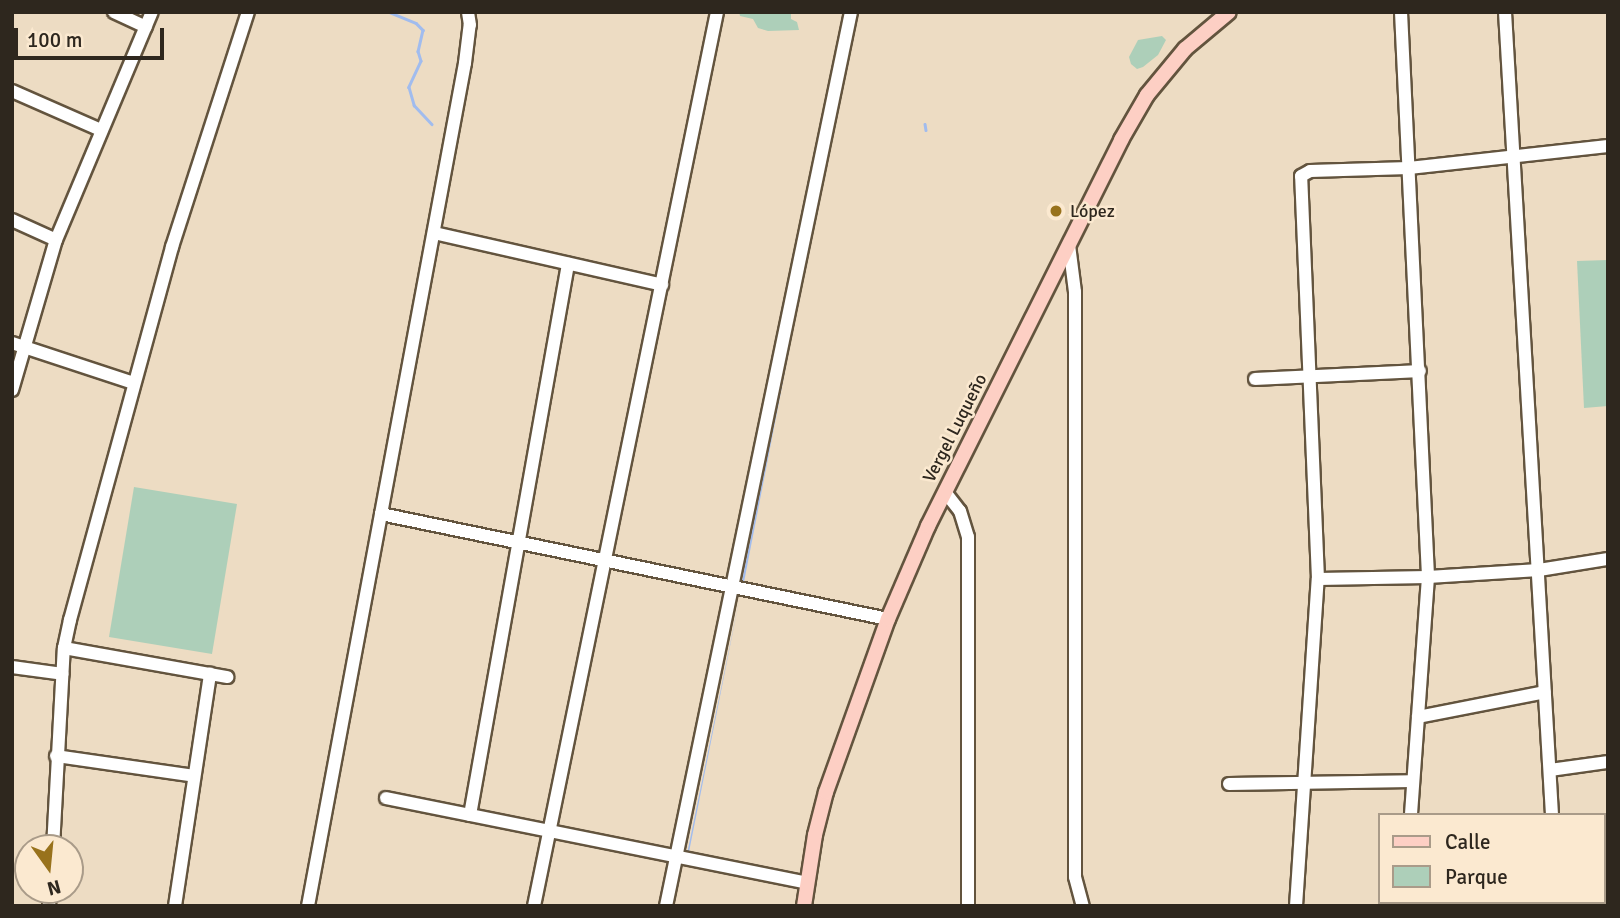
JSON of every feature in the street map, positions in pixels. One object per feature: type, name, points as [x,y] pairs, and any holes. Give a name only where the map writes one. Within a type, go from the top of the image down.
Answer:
[{"type":"main road","name":"Vergel Luqueño","points":[[804,906],[806,883],[826,792],[888,619],[945,492],[1147,95],[1185,49],[1229,12]]},
{"type":"street","points":[[114,12],[146,27]]},
{"type":"street","points":[[12,390],[15,344],[101,130],[152,12]]},
{"type":"street","points":[[54,834],[64,648],[172,247],[248,12]]},
{"type":"street","points":[[308,906],[466,55],[470,25],[468,12]]},
{"type":"street","points":[[534,906],[717,12]]},
{"type":"street","points":[[666,906],[851,12]]},
{"type":"street","points":[[1401,12],[1428,577],[1411,813]]},
{"type":"street","points":[[1505,12],[1552,813]]},
{"type":"street","points":[[12,90],[101,130]]},
{"type":"street","points":[[1296,906],[1302,783],[1318,579],[1301,176],[1310,171],[1409,168],[1608,146]]},
{"type":"street","points":[[12,220],[56,240]]},
{"type":"street","points":[[434,233],[662,285]]},
{"type":"street","points":[[1069,245],[1075,292],[1075,877],[1080,905]]},
{"type":"street","points":[[470,815],[568,264]]},
{"type":"street","points":[[15,344],[134,383]]},
{"type":"street","points":[[1255,379],[1420,371]]},
{"type":"street","points":[[945,492],[960,511],[968,537],[968,906]]},
{"type":"street","points":[[381,514],[888,619]]},
{"type":"street","points":[[1318,579],[1428,577],[1539,570],[1608,559]]},
{"type":"street","points":[[64,648],[227,677]]},
{"type":"street","points":[[12,667],[63,674]]},
{"type":"street","points":[[174,906],[210,674]]},
{"type":"street","points":[[1418,717],[1545,692]]},
{"type":"street","points":[[57,756],[194,776]]},
{"type":"street","points":[[1550,770],[1608,762]]},
{"type":"street","points":[[1230,784],[1412,781]]},
{"type":"street","points":[[386,798],[806,883]]},
{"type":"green space","points":[[739,12],[791,12],[791,19],[797,22],[799,30],[768,31],[758,28],[753,19],[740,16]]},
{"type":"green space","points":[[1162,36],[1166,40],[1158,55],[1137,69],[1131,64],[1129,57],[1138,40]]},
{"type":"green space","points":[[1608,260],[1608,406],[1584,408],[1577,261]]},
{"type":"green space","points":[[134,487],[237,504],[212,654],[109,637]]},
{"type":"water","points":[[793,330],[744,582],[742,581]]},
{"type":"water","points":[[740,596],[689,852],[739,864],[687,854]]},
{"type":"waterway","points":[[389,12],[416,23],[423,30],[418,51],[421,61],[409,87],[414,105],[432,124]]},
{"type":"waterway","points":[[925,124],[926,130]]},
{"type":"place","name":"López","points":[[1056,211]]}]
